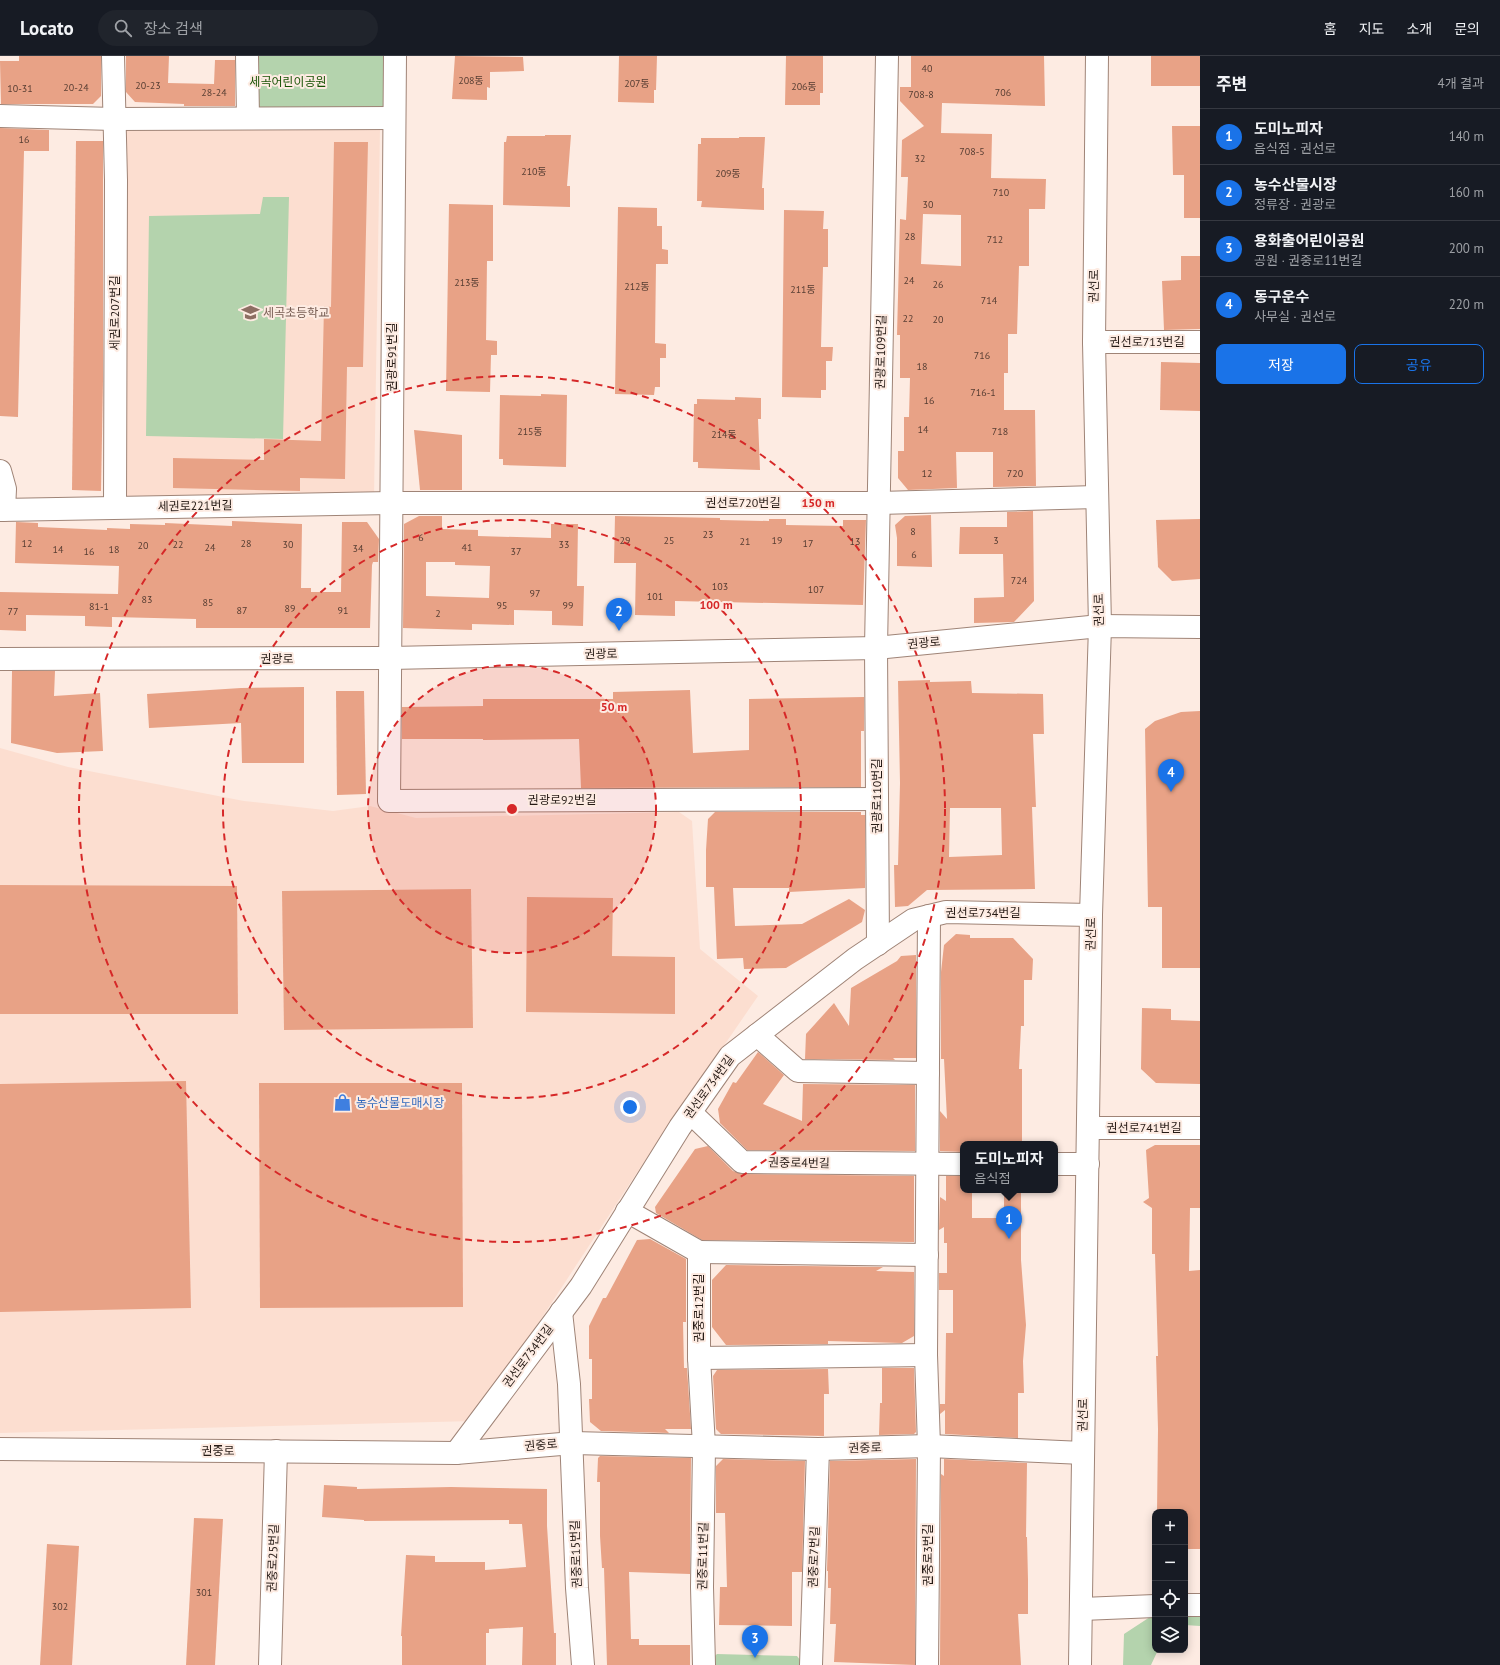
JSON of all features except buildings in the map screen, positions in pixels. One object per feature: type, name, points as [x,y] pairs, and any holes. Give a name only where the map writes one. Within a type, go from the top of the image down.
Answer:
[{"type":"street","name":"세권로207번길","points":[[113,56],[116,180],[115,507]]},
{"type":"street","points":[[247,56],[248,118]]},
{"type":"street","name":"권광로91번길","points":[[390,658],[395,56]]},
{"type":"street","name":"권광로109번길","points":[[876,648],[887,56]]},
{"type":"street","name":"권선로","points":[[1080,1665],[1091,915],[1100,626],[1096,497],[1094,342],[1097,56]]},
{"type":"street","points":[[0,116],[114,119],[394,118]]},
{"type":"street","name":"권선로713번길","points":[[1094,342],[1200,342]]},
{"type":"street","points":[[0,471],[5,489],[2,510]]},
{"type":"street","name":"권선로720번길","points":[[391,503],[878,503],[1096,497]]},
{"type":"street","name":"세권로221번길","points":[[2,510],[391,503]]},
{"type":"street","name":"권광로","points":[[0,659],[390,658],[876,648],[1100,626],[1200,628]]},
{"type":"street","name":"권광로110번길","points":[[876,648],[878,944]]},
{"type":"street","name":"권광로92번길","points":[[390,658],[389,801],[877,799]]},
{"type":"street","name":"권선로734번길","points":[[456,1453],[580,1286],[690,1113],[730,1056],[855,959],[913,920],[946,912],[1091,915]]},
{"type":"street","points":[[929,916],[926,1355],[929,1446]]},
{"type":"street","points":[[757,1034],[798,1071],[928,1073]]},
{"type":"street","name":"권중로4번길","points":[[690,1113],[742,1162],[927,1164]]},
{"type":"street","name":"권선로741번길","points":[[1088,1128],[1200,1128]]},
{"type":"street","points":[[927,1164],[960,1164]]},
{"type":"street","points":[[1058,1164],[1088,1164]]},
{"type":"street","points":[[627,1211],[699,1252],[927,1255]]},
{"type":"street","name":"권중로12번길","points":[[699,1252],[699,1358],[704,1446]]},
{"type":"street","name":"권중로15번길","points":[[561,1312],[569,1384],[573,1443],[577,1588],[582,1665]]},
{"type":"street","points":[[699,1358],[926,1355]]},
{"type":"street","name":"권중로","points":[[0,1449],[456,1453],[573,1443],[818,1449],[929,1446],[1083,1453]]},
{"type":"street","name":"권중로11번길","points":[[704,1446],[702,1587],[704,1665]]},
{"type":"street","name":"권중로3번길","points":[[927,1665],[929,1446]]},
{"type":"street","name":"권중로7번길","points":[[810,1665],[818,1449]]},
{"type":"street","name":"권중로25번길","points":[[270,1665],[276,1451]]},
{"type":"street","points":[[1188,1605],[1200,1605]]},
{"type":"street","points":[[1082,1609],[1152,1606]]},
{"type":"shaded area","name":"세곡초등학교","points":[[126,127],[380,128],[374,497],[122,503]]},
{"type":"shaded area","name":"농수산물도매시장","points":[[0,748],[68,767],[244,801],[333,811],[370,806],[416,818],[679,812],[692,821],[700,949],[758,996],[640,1168],[474,1421],[0,1433]]},
{"type":"green space","name":"세곡어린이공원","points":[[256,56],[388,56],[387,107],[256,110]]},
{"type":"green space","points":[[263,197],[289,197],[283,439],[146,436],[149,216],[260,214]]},
{"type":"green space","points":[[1200,1615],[1200,1626],[1188,1625],[1188,1616]]},
{"type":"green space","points":[[1152,1617],[1152,1653],[1157,1653],[1151,1665],[1123,1665],[1124,1634]]},
{"type":"green space","points":[[717,1654],[797,1656],[804,1665],[710,1665],[710,1660]]},
{"type":"place","name":"세곡초등학교","points":[[250,313]]},
{"type":"place","name":"농수산물시장","points":[[619,631]]},
{"type":"place","name":"동구운수","points":[[1171,792]]},
{"type":"place","name":"농수산물도매시장","points":[[343,1103]]},
{"type":"place","name":"도미노피자","points":[[1009,1239]]},
{"type":"place","name":"용화출어린이공원","points":[[755,1658]]}]
